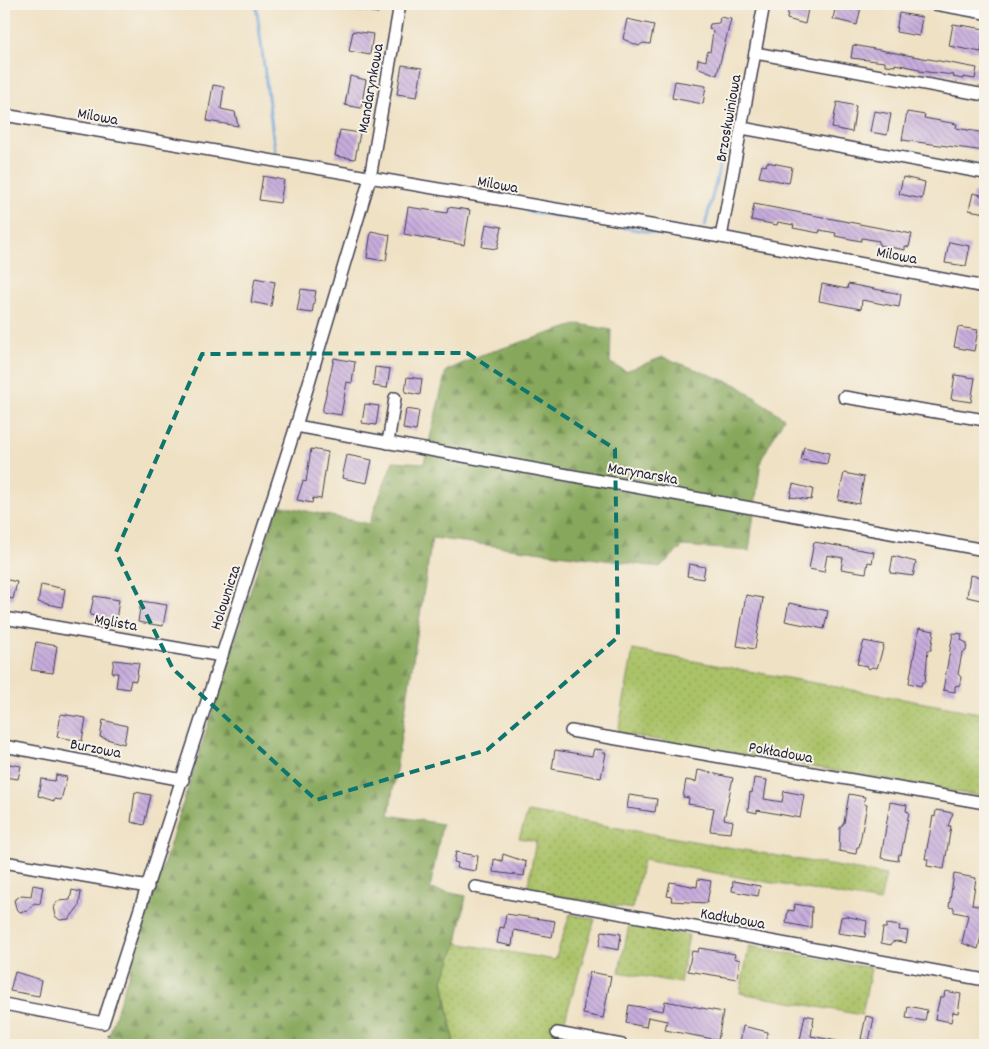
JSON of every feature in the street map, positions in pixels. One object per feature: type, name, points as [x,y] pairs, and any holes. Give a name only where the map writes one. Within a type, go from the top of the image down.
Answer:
[{"type":"street","name":"Mandarynkowa","points":[[370,178],[400,4]]},
{"type":"street","name":"Brzoskwiniowa","points":[[721,237],[764,4]]},
{"type":"street","points":[[935,4],[985,13]]},
{"type":"street","points":[[756,53],[985,95]]},
{"type":"street","name":"Milowa","points":[[4,115],[721,237],[985,287]]},
{"type":"street","points":[[742,128],[985,173]]},
{"type":"street","name":"Holownicza","points":[[4,1004],[103,1023],[296,426],[370,178]]},
{"type":"street","points":[[844,397],[985,420]]},
{"type":"street","points":[[388,443],[396,398]]},
{"type":"street","name":"Marynarska","points":[[296,426],[985,550]]},
{"type":"street","name":"Mglista","points":[[4,618],[222,656]]},
{"type":"street","name":"Pokładowa","points":[[571,732],[985,803]]},
{"type":"street","name":"Burzowa","points":[[4,746],[183,780]]},
{"type":"street","points":[[4,862],[148,887]]},
{"type":"street","name":"Kadłubowa","points":[[475,887],[985,980]]},
{"type":"street","points":[[557,1033],[622,1045]]},
{"type":"highlighted area","points":[[467,353],[615,449],[618,637],[487,750],[316,800],[173,669],[116,552],[202,354]]},
{"type":"green space","points":[[579,324],[611,330],[610,363],[626,371],[663,357],[737,385],[784,418],[761,460],[749,551],[683,546],[660,567],[432,538],[389,815],[442,824],[430,889],[466,896],[457,943],[443,980],[454,1045],[106,1045],[278,505],[369,524],[393,461],[424,463],[446,371],[481,355]]},
{"type":"green space","points":[[633,650],[985,714],[985,797],[618,733]]},
{"type":"green space","points":[[528,812],[886,875],[880,902],[643,860],[632,909],[527,890],[536,841],[519,838]]},
{"type":"green space","points":[[570,914],[595,919],[565,1019],[567,1026],[559,1025],[556,1045],[454,1045],[443,980],[457,943],[555,960]]},
{"type":"green space","points":[[629,925],[689,935],[680,983],[619,972]]},
{"type":"green space","points":[[749,946],[871,968],[862,1015],[740,993]]},
{"type":"building","points":[[354,4],[380,4],[378,13],[354,9]]},
{"type":"building","points":[[789,4],[809,4],[805,24],[787,19]]},
{"type":"building","points":[[836,4],[861,7],[857,25],[833,19]]},
{"type":"building","points":[[899,13],[922,17],[919,36],[896,32]]},
{"type":"building","points":[[720,17],[731,19],[717,75],[697,67],[698,59],[706,61],[707,51],[710,52],[713,32],[709,28],[710,24],[719,23]]},
{"type":"building","points":[[627,19],[654,25],[650,44],[643,43],[639,46],[623,39]]},
{"type":"building","points":[[953,24],[985,29],[981,52],[949,46]]},
{"type":"building","points":[[353,31],[373,34],[370,55],[349,51]]},
{"type":"building","points":[[853,45],[977,68],[975,79],[963,77],[963,79],[953,77],[954,75],[919,71],[919,69],[895,64],[895,66],[885,65],[885,62],[851,58]]},
{"type":"building","points":[[402,65],[422,68],[417,97],[397,94]]},
{"type":"building","points":[[350,76],[366,80],[361,108],[345,105]]},
{"type":"building","points":[[675,81],[706,86],[703,104],[672,98]]},
{"type":"building","points":[[213,85],[224,87],[221,109],[235,112],[238,126],[207,121]]},
{"type":"building","points":[[837,102],[856,106],[852,132],[832,128]]},
{"type":"building","points":[[874,111],[891,114],[887,135],[870,132]]},
{"type":"building","points":[[907,112],[925,115],[924,118],[957,124],[956,128],[985,133],[985,151],[902,140]]},
{"type":"building","points":[[340,130],[360,133],[355,159],[335,156]]},
{"type":"building","points":[[767,162],[792,167],[789,183],[759,177],[762,165],[766,166]]},
{"type":"building","points":[[263,176],[284,180],[280,203],[259,200]]},
{"type":"building","points":[[903,177],[925,182],[922,199],[899,194]]},
{"type":"building","points":[[973,193],[985,196],[985,213],[969,210]]},
{"type":"building","points":[[754,204],[912,234],[909,247],[905,246],[905,250],[879,245],[879,241],[862,238],[861,241],[835,236],[836,233],[820,230],[819,233],[793,228],[794,225],[778,222],[777,225],[751,220]]},
{"type":"building","points":[[408,207],[447,213],[448,207],[470,210],[464,245],[404,234]]},
{"type":"building","points":[[486,224],[502,227],[497,249],[482,247]]},
{"type":"building","points":[[371,231],[390,235],[386,261],[367,258]]},
{"type":"building","points":[[949,242],[970,246],[966,266],[945,263]]},
{"type":"building","points":[[255,278],[275,282],[271,306],[251,302]]},
{"type":"building","points":[[822,284],[847,289],[848,284],[901,294],[899,307],[862,300],[861,309],[819,301]]},
{"type":"building","points":[[301,289],[316,291],[312,313],[297,311]]},
{"type":"building","points":[[958,327],[978,330],[974,351],[954,347]]},
{"type":"building","points":[[334,358],[355,362],[352,383],[347,382],[341,415],[322,412]]},
{"type":"building","points":[[375,367],[390,369],[387,388],[373,386]]},
{"type":"building","points":[[955,375],[975,378],[971,402],[951,399]]},
{"type":"building","points":[[407,377],[422,379],[420,395],[405,392]]},
{"type":"building","points":[[365,404],[379,406],[376,425],[362,423]]},
{"type":"building","points":[[406,409],[419,411],[416,431],[403,429]]},
{"type":"building","points":[[804,447],[829,453],[827,464],[801,460]]},
{"type":"building","points":[[311,449],[328,452],[321,499],[313,498],[312,503],[297,500],[303,481],[306,482]]},
{"type":"building","points":[[347,455],[372,460],[367,483],[342,478]]},
{"type":"building","points":[[844,473],[864,477],[859,504],[838,500]]},
{"type":"building","points":[[793,484],[813,489],[811,500],[790,497]]},
{"type":"building","points":[[814,542],[874,552],[872,563],[868,562],[866,573],[841,569],[843,558],[827,555],[824,572],[809,569]]},
{"type":"building","points":[[893,556],[916,562],[913,576],[890,573]]},
{"type":"building","points":[[689,564],[705,567],[703,579],[687,576]]},
{"type":"building","points":[[970,575],[985,578],[985,601],[967,597]]},
{"type":"building","points":[[4,579],[17,582],[13,599],[4,597]]},
{"type":"building","points":[[41,584],[65,589],[62,607],[38,602]]},
{"type":"building","points":[[746,595],[763,598],[755,649],[737,646]]},
{"type":"building","points":[[94,596],[119,600],[116,620],[90,615]]},
{"type":"building","points":[[141,601],[167,605],[163,626],[138,622]]},
{"type":"building","points":[[789,603],[828,611],[824,629],[785,621]]},
{"type":"building","points":[[919,628],[934,631],[931,650],[928,650],[925,682],[922,682],[921,686],[909,683]]},
{"type":"building","points":[[953,633],[962,634],[961,640],[967,643],[966,651],[962,653],[958,674],[961,677],[960,685],[955,686],[955,692],[943,690]]},
{"type":"building","points":[[864,641],[884,645],[877,668],[872,667],[869,669],[867,666],[857,664]]},
{"type":"building","points":[[36,642],[57,646],[53,673],[31,670]]},
{"type":"building","points":[[114,660],[139,663],[136,681],[131,680],[129,689],[116,687],[118,673],[112,673]]},
{"type":"building","points":[[61,714],[86,718],[82,741],[57,737]]},
{"type":"building","points":[[103,720],[127,726],[124,744],[100,737]]},
{"type":"building","points":[[594,749],[603,750],[602,753],[606,753],[601,778],[552,769],[555,750],[592,756]]},
{"type":"building","points":[[4,763],[21,766],[18,779],[4,777]]},
{"type":"building","points":[[698,770],[733,778],[724,819],[733,821],[731,833],[710,831],[714,808],[688,804],[689,798],[683,797],[686,780],[696,782]]},
{"type":"building","points":[[56,775],[67,777],[61,800],[54,799],[54,801],[38,796],[41,779],[55,781]]},
{"type":"building","points":[[754,778],[767,780],[764,799],[782,802],[784,791],[804,795],[800,818],[757,810],[757,813],[748,811]]},
{"type":"building","points":[[135,792],[151,795],[144,825],[131,822]]},
{"type":"building","points":[[849,794],[865,797],[864,804],[867,805],[856,854],[839,851],[840,828],[844,823]]},
{"type":"building","points":[[629,795],[657,799],[655,812],[627,808]]},
{"type":"building","points":[[890,802],[907,805],[906,811],[909,812],[901,855],[899,854],[898,861],[881,858]]},
{"type":"building","points":[[936,810],[953,813],[948,826],[951,826],[944,869],[927,866],[928,859],[925,859],[933,816],[935,817]]},
{"type":"building","points":[[456,852],[478,856],[476,871],[457,868],[458,863],[454,862]]},
{"type":"building","points":[[503,854],[526,862],[524,876],[493,872],[494,859],[502,861]]},
{"type":"building","points":[[954,874],[976,878],[972,905],[985,907],[985,918],[978,949],[962,943],[968,915],[954,912],[954,908],[949,907]]},
{"type":"building","points":[[698,879],[711,881],[707,903],[671,901],[672,897],[667,896],[670,882],[697,887]]},
{"type":"building","points":[[733,881],[760,886],[758,896],[732,891]]},
{"type":"building","points":[[33,885],[43,887],[40,904],[34,903],[28,911],[20,912],[16,908],[14,900],[22,895],[31,896]]},
{"type":"building","points":[[72,890],[81,892],[79,906],[69,919],[60,920],[55,916],[53,907],[58,901],[70,900]]},
{"type":"building","points":[[795,904],[812,907],[811,928],[786,923],[788,910],[794,911]]},
{"type":"building","points":[[506,914],[555,921],[552,937],[514,930],[512,946],[497,943],[500,927],[504,928]]},
{"type":"building","points":[[846,916],[867,921],[865,937],[838,933],[841,917]]},
{"type":"building","points":[[887,924],[900,926],[899,930],[908,931],[906,943],[897,941],[892,942],[891,945],[881,943],[883,928],[886,928]]},
{"type":"building","points":[[602,931],[621,934],[619,950],[599,946]]},
{"type":"building","points":[[699,948],[735,954],[734,958],[740,960],[737,979],[688,971],[692,951],[698,952]]},
{"type":"building","points":[[15,972],[42,980],[39,996],[10,991]]},
{"type":"building","points":[[590,972],[611,976],[603,1018],[583,1014]]},
{"type":"building","points":[[945,991],[961,994],[958,1013],[953,1012],[951,1022],[935,1019],[940,997],[944,997]]},
{"type":"building","points":[[665,1001],[723,1012],[718,1040],[665,1030],[667,1021],[648,1017],[646,1027],[626,1023],[629,1005],[663,1011]]},
{"type":"building","points":[[908,1006],[927,1010],[925,1021],[906,1018]]},
{"type":"building","points":[[805,1015],[814,1017],[811,1036],[837,1041],[837,1045],[799,1045]]},
{"type":"building","points":[[866,1016],[874,1018],[869,1041],[861,1039]]},
{"type":"building","points":[[743,1026],[768,1032],[766,1045],[740,1043]]},
{"type":"waterway","points":[[256,4],[275,151]]},
{"type":"waterway","points":[[705,226],[734,108]]},
{"type":"waterway","points":[[527,211],[702,241]]}]
